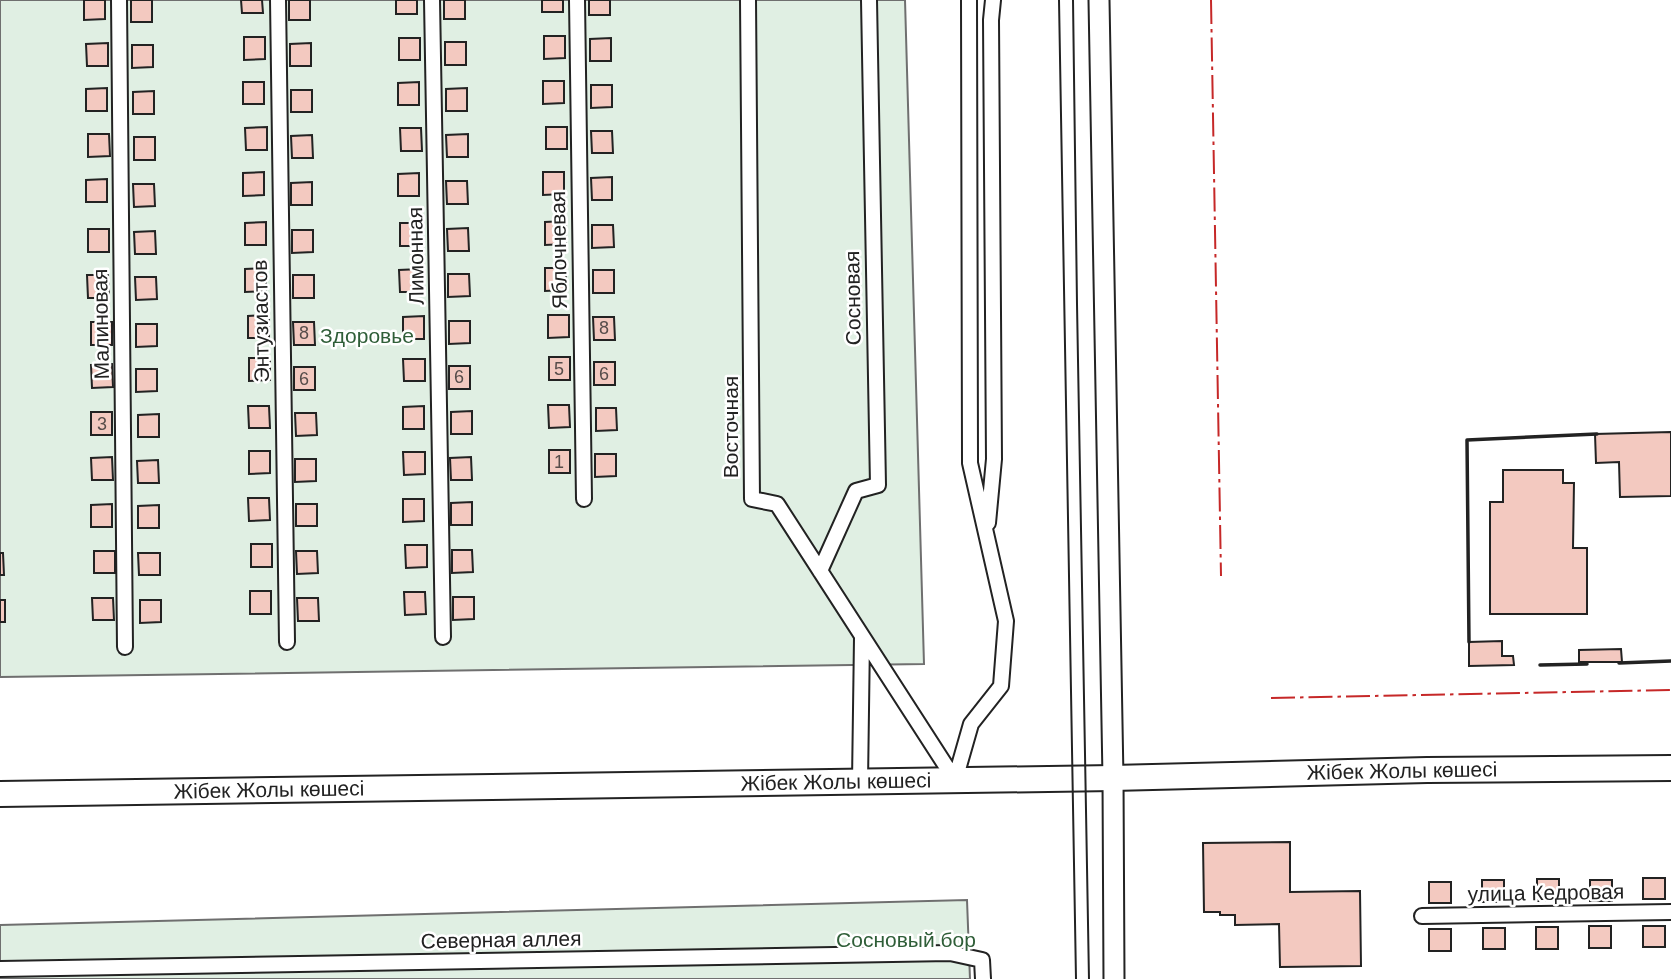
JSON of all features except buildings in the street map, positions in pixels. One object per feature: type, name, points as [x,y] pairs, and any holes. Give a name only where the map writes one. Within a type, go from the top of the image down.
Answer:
[{"type":"highway","name":"Жібек Жолы көшесі","points":[[0,794],[1671,768]]},
{"type":"street","name":"Малиновая","points":[[118,0],[125,647]]},
{"type":"street","name":"Энтузиастов","points":[[278,0],[286,642]]},
{"type":"street","name":"Лимонная","points":[[432,0],[443,637]]},
{"type":"street","name":"Яблочневая","points":[[577,0],[584,499]]},
{"type":"street","name":"Восточная","points":[[748,0],[752,499],[777,504],[955,780]]},
{"type":"street","name":"Сосновая","points":[[820,571],[856,491],[878,485],[869,0]]},
{"type":"street","points":[[955,780],[971,724],[1001,686],[1006,621],[970,463],[969,0]]},
{"type":"street","points":[[987,537],[994,459],[993,0]]},
{"type":"street","points":[[1099,0],[1114,979]]},
{"type":"street","points":[[860,782],[862,636]]},
{"type":"street","name":"улица Кедровая","points":[[1422,916],[1671,912]]},
{"type":"street","name":"Северная аллея","points":[[0,969],[950,953],[982,960],[983,979]]},
{"type":"green space","name":"Здоровье","points":[[0,0],[905,0],[924,664],[0,677]]},
{"type":"green space","name":"Сосновый бор","points":[[967,900],[970,979],[0,979],[0,925]]},
{"type":"tram line","points":[[1059,0],[1076,979]]},
{"type":"tram line","points":[[1073,0],[1089,979]]},
{"type":"wall","points":[[1469,642],[1467,440],[1597,434]]},
{"type":"wall","points":[[1619,663],[1671,661]]},
{"type":"wall","points":[[1540,665],[1587,664]]},
{"type":"power","points":[[1211,0],[1221,576]]},
{"type":"power","points":[[1271,698],[1671,690]]}]
